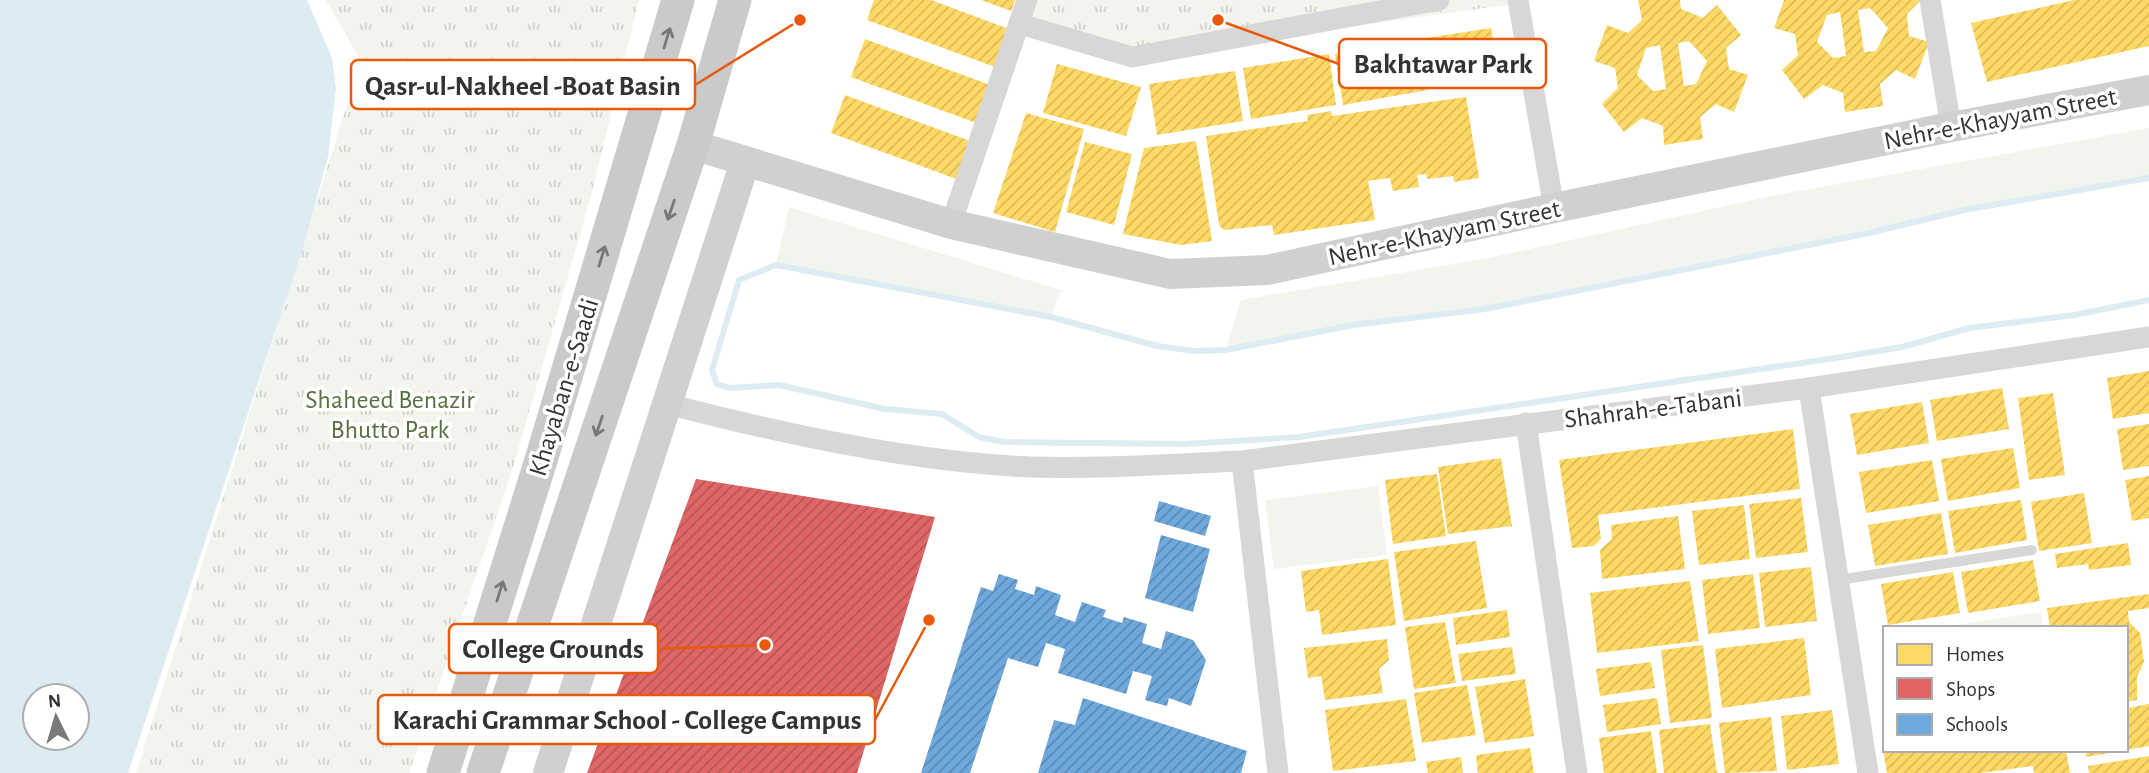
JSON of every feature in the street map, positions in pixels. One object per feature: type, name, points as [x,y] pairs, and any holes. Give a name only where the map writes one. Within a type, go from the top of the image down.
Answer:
[{"type":"main road","name":"Khayaban-e-Saadi","points":[[443,773],[542,457],[678,0]]},
{"type":"main road","name":"Khayaban-e-Saadi","points":[[483,773],[693,145],[735,0]]},
{"type":"street","points":[[951,224],[1027,0]]},
{"type":"street","points":[[1020,24],[1132,57],[1438,0]]},
{"type":"street","points":[[1518,0],[1554,208]]},
{"type":"street","points":[[1930,0],[1951,127]]},
{"type":"street","name":"Nehr-e-Khayyam Street","points":[[693,145],[951,224],[1170,274],[1267,271],[1554,208],[1951,127],[2149,90]]},
{"type":"street","points":[[548,773],[745,162]]},
{"type":"street","name":"Shahrah-e-Tabani","points":[[668,404],[733,421],[849,444],[977,463],[1096,466],[1242,461],[1809,388],[2149,337]]},
{"type":"street","points":[[1809,388],[1868,773]]},
{"type":"street","points":[[1526,423],[1577,773]]},
{"type":"street","points":[[1242,461],[1278,773]]},
{"type":"lane","points":[[1838,580],[2032,550]]},
{"type":"green space","name":"Shaheed Benazir Bhutto Park","points":[[326,0],[639,0],[591,196],[515,461],[409,773],[136,773],[361,61]]},
{"type":"green space","points":[[1038,0],[1513,0],[1514,4],[1132,57],[1028,35]]},
{"type":"green space","points":[[2149,128],[2149,178],[1964,210],[1869,233],[1485,309],[1353,325],[1226,350],[1241,300],[1484,259],[1771,196]]},
{"type":"green space","points":[[789,207],[1061,290],[1051,317],[776,265]]},
{"type":"green space","points":[[1378,486],[1387,555],[1274,569],[1265,500]]},
{"type":"green space","points":[[2041,612],[2043,626],[1949,626]]},
{"type":"shaded area","points":[[0,0],[307,0],[332,58],[336,88],[328,157],[303,248],[128,773],[0,773]]},
{"type":"building: Homes","points":[[874,0],[931,0],[1009,29],[995,67],[867,20]]},
{"type":"building: Homes","points":[[981,0],[1015,0],[1011,11]]},
{"type":"building: Homes","points":[[1638,0],[1680,0],[1681,9],[1703,18],[1717,5],[1741,35],[1726,48],[1729,69],[1748,75],[1734,112],[1716,104],[1700,117],[1703,139],[1664,145],[1663,126],[1642,118],[1624,132],[1602,104],[1618,88],[1615,68],[1594,61],[1607,25],[1628,33],[1642,20]],"holes":[[[1689,41],[1707,61],[1696,84],[1684,86],[1678,43]],[[1660,45],[1666,89],[1653,91],[1637,75],[1646,48]]]},
{"type":"building: Homes","points":[[1784,0],[1921,0],[1907,14],[1909,36],[1929,42],[1915,79],[1896,70],[1880,84],[1883,106],[1845,112],[1843,93],[1823,85],[1804,99],[1782,70],[1798,55],[1795,34],[1774,28]],"holes":[[[1870,8],[1888,28],[1876,51],[1864,52],[1858,10]],[[1840,12],[1846,56],[1833,58],[1817,42],[1827,15]]]},
{"type":"building: Homes","points":[[2074,0],[2149,0],[2149,46],[1987,82],[1971,23]]},
{"type":"building: Homes","points":[[1491,28],[1500,78],[1435,88],[1427,38]]},
{"type":"building: Homes","points":[[865,39],[993,86],[979,124],[851,77]]},
{"type":"building: Homes","points":[[1421,40],[1428,90],[1343,105],[1335,54]]},
{"type":"building: Homes","points":[[1329,54],[1336,105],[1251,119],[1243,68]]},
{"type":"building: Homes","points":[[1057,64],[1141,87],[1126,136],[1043,113]]},
{"type":"building: Homes","points":[[1235,71],[1243,121],[1157,135],[1149,84]]},
{"type":"building: Homes","points":[[845,95],[973,142],[959,180],[831,133]]},
{"type":"building: Homes","points":[[1466,97],[1479,178],[1454,182],[1453,176],[1427,179],[1426,174],[1417,175],[1419,187],[1393,191],[1390,178],[1368,181],[1375,220],[1274,235],[1272,225],[1224,230],[1219,225],[1206,136],[1308,121],[1307,115],[1331,111],[1332,116]]},
{"type":"building: Homes","points":[[1026,113],[1084,129],[1055,232],[993,213]]},
{"type":"building: Homes","points":[[1196,141],[1212,241],[1181,245],[1123,234],[1144,148]]},
{"type":"building: Homes","points":[[1085,142],[1132,154],[1114,225],[1066,212]]},
{"type":"building: Homes","points":[[2149,371],[2149,413],[2113,419],[2107,378]]},
{"type":"building: Homes","points":[[2002,388],[2009,429],[1937,441],[1930,400]]},
{"type":"building: Homes","points":[[2053,393],[2065,475],[2029,480],[2018,398]]},
{"type":"building: Homes","points":[[1922,402],[1929,443],[1857,455],[1850,414]]},
{"type":"building: Homes","points":[[2149,424],[2149,466],[2123,470],[2117,429]]},
{"type":"building: Homes","points":[[1793,429],[1800,489],[1598,515],[1601,539],[1594,546],[1572,548],[1559,460]]},
{"type":"building: Homes","points":[[2013,448],[2020,488],[1948,501],[1941,459]]},
{"type":"building: Homes","points":[[1501,458],[1512,526],[1448,534],[1438,467]]},
{"type":"building: Homes","points":[[1932,460],[1939,501],[1866,513],[1859,472]]},
{"type":"building: Homes","points":[[1437,474],[1446,536],[1393,544],[1385,480]]},
{"type":"building: Homes","points":[[2149,476],[2149,518],[2132,521],[2125,480]]},
{"type":"building: Homes","points":[[2084,493],[2092,543],[2039,551],[2031,502]]},
{"type":"building: Homes","points":[[1801,498],[1808,552],[1756,558],[1749,504]]},
{"type":"building: Homes","points":[[2021,500],[2027,540],[1955,553],[1948,511]]},
{"type":"building: Homes","points":[[1744,505],[1750,559],[1699,565],[1692,511]]},
{"type":"building: Homes","points":[[1941,513],[1948,554],[1875,566],[1868,525]]},
{"type":"building: Homes","points":[[1678,516],[1685,569],[1602,579],[1600,550],[1612,539],[1611,525]]},
{"type":"building: Homes","points":[[1476,541],[1487,608],[1404,621],[1394,552]]},
{"type":"building: Homes","points":[[2128,543],[2131,565],[2089,570],[2088,564],[2057,568],[2055,554]]},
{"type":"building: Homes","points":[[1388,559],[1396,625],[1322,635],[1319,610],[1306,612],[1301,571]]},
{"type":"building: Homes","points":[[2033,560],[2040,601],[1968,613],[1961,572]]},
{"type":"building: Homes","points":[[1811,567],[1817,621],[1765,627],[1759,573]]},
{"type":"building: Homes","points":[[1953,572],[1960,613],[1888,625],[1881,584]]},
{"type":"building: Homes","points":[[1753,574],[1760,628],[1708,634],[1702,580]]},
{"type":"building: Homes","points":[[1690,581],[1699,641],[1597,653],[1590,593]]},
{"type":"building: Homes","points":[[2149,594],[2149,608],[2128,611],[2129,622],[2140,633],[2144,662],[2137,677],[2137,700],[2128,702],[2128,626],[2050,626],[2047,608]]},
{"type":"building: Homes","points":[[1507,610],[1510,637],[1456,645],[1453,618]]},
{"type":"building: Homes","points":[[1445,622],[1456,683],[1414,689],[1405,627]]},
{"type":"building: Homes","points":[[1804,638],[1811,695],[1722,708],[1715,649]]},
{"type":"building: Homes","points":[[1387,639],[1389,660],[1379,669],[1383,693],[1325,700],[1321,676],[1308,678],[1304,648]]},
{"type":"building: Homes","points":[[1703,645],[1712,718],[1670,723],[1661,650]]},
{"type":"building: Homes","points":[[1512,647],[1516,674],[1462,681],[1458,654]]},
{"type":"building: Homes","points":[[1651,662],[1655,688],[1600,696],[1596,669]]},
{"type":"building: Homes","points":[[1525,679],[1534,736],[1485,743],[1475,687]]},
{"type":"building: Homes","points":[[1467,685],[1476,735],[1422,743],[1414,693]]},
{"type":"building: Homes","points":[[1657,698],[1661,724],[1607,732],[1603,705]]},
{"type":"building: Homes","points":[[1406,699],[1416,761],[1333,771],[1325,710]]},
{"type":"building: Homes","points":[[2149,704],[2149,746],[2128,750],[2128,708]]},
{"type":"building: Homes","points":[[1832,710],[1839,764],[1787,770],[1781,716]]},
{"type":"building: Homes","points":[[1771,717],[1777,771],[1725,773],[1719,723]]},
{"type":"building: Homes","points":[[1710,724],[1717,773],[1664,773],[1659,730]]},
{"type":"building: Homes","points":[[1651,731],[1657,773],[1604,773],[1599,738]]},
{"type":"building: Homes","points":[[1530,748],[1534,773],[1478,773],[1476,755]]},
{"type":"building: Homes","points":[[1883,752],[2066,752],[2070,773],[2034,773],[2033,766],[1980,773],[1887,773]]},
{"type":"building: Homes","points":[[2085,752],[2117,752],[2086,757]]},
{"type":"building: Homes","points":[[2149,756],[2149,773],[2089,773],[2088,766]]},
{"type":"building: Homes","points":[[1461,757],[1463,773],[1428,773],[1426,762]]},
{"type":"building: Shops","points":[[696,479],[935,517],[857,773],[587,773]]},
{"type":"building: Schools","points":[[1159,501],[1211,516],[1205,536],[1154,521]]},
{"type":"building: Schools","points":[[1161,535],[1210,549],[1193,612],[1145,598]]},
{"type":"building: Schools","points":[[999,574],[1018,580],[1015,589],[1034,595],[1036,586],[1061,595],[1055,615],[1075,622],[1082,602],[1106,610],[1103,617],[1122,623],[1124,617],[1147,624],[1142,643],[1161,649],[1166,631],[1193,640],[1206,660],[1191,706],[1169,698],[1167,706],[1145,700],[1152,676],[1133,671],[1126,694],[1058,673],[1065,649],[1046,643],[1038,667],[1008,658],[970,773],[921,773],[981,587],[993,591]]},
{"type":"building: Schools","points":[[1083,698],[1247,751],[1241,773],[1038,773],[1054,720],[1075,725]]},
{"type":"waterway","points":[[2149,178],[1964,210],[1869,233],[1485,309],[1353,325],[1226,350],[1195,351],[1157,346],[1051,317],[776,265],[739,280],[712,370],[717,384],[730,388],[779,385],[885,409],[942,414],[979,437],[1004,442],[1186,444],[1299,437],[1842,357],[1902,347],[1969,328],[2074,315],[2149,300]]},
{"type":"place","name":"Qasr-ul-Nakheel -Boat Basin","points":[[800,20]]},
{"type":"place","name":"Bakhtawar Park","points":[[1218,20]]},
{"type":"place","name":"Karachi Grammar School - College Campus","points":[[929,620]]},
{"type":"place","name":"College Grounds","points":[[765,645]]}]
